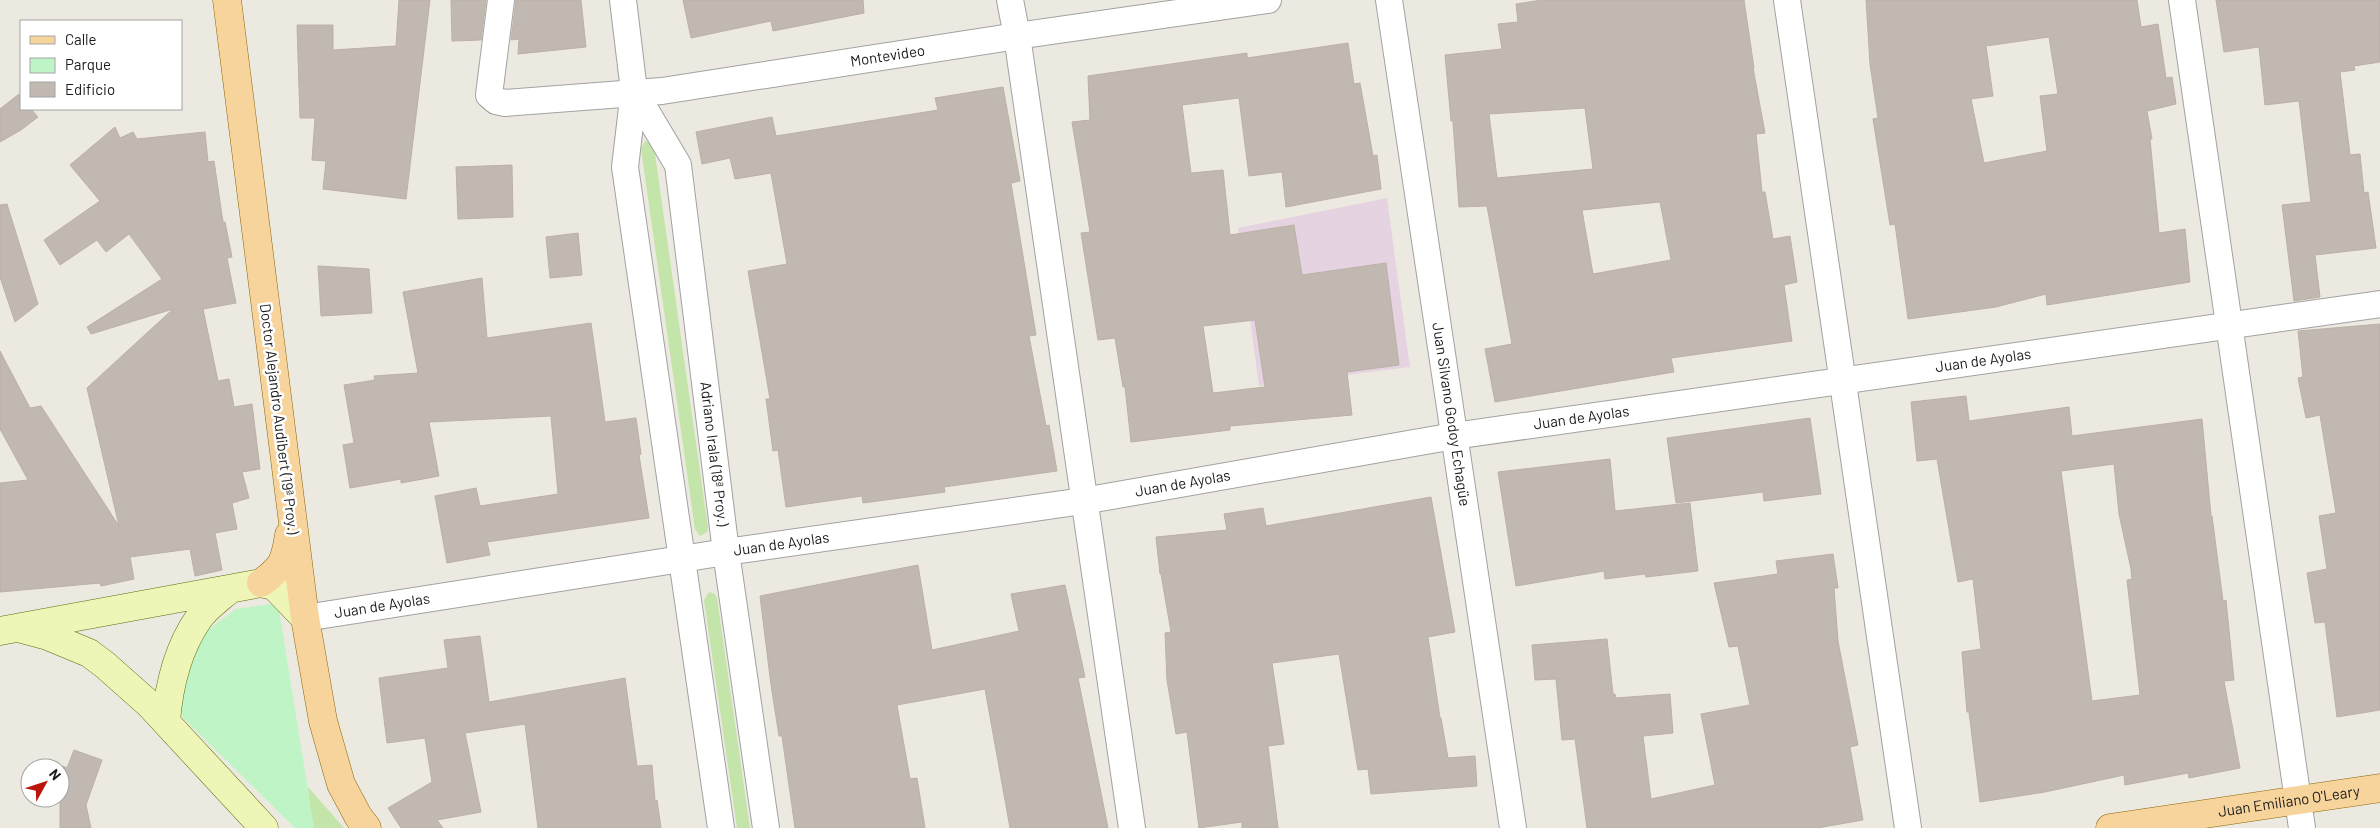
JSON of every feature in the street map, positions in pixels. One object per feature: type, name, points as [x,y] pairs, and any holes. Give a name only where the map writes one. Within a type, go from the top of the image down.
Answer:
[{"type":"main road","name":"Doctor Alejandro Audibert (19ª Proy.)","points":[[227,0],[304,618],[323,721],[341,784],[358,816],[367,828]]},
{"type":"main road","points":[[261,583],[278,571],[284,562],[292,518]]},
{"type":"main road","name":"Juan Emiliano O'Leary","points":[[2110,828],[2380,788]]},
{"type":"street","name":"Montevideo","points":[[501,0],[490,95],[496,101],[505,103],[634,91],[662,91],[1017,36],[1268,0]]},
{"type":"street","name":"Adriano Irala (18ª Proy.)","points":[[624,0],[634,91],[625,167],[721,828]]},
{"type":"street","points":[[1010,0],[1017,36],[1083,501],[1132,828]]},
{"type":"street","name":"Juan Silvano Godoy Echagüe","points":[[1389,0],[1513,828]]},
{"type":"street","points":[[1787,0],[1908,828]]},
{"type":"street","points":[[2182,0],[2302,828]]},
{"type":"street","name":"Adriano Irala (18ª Proy.)","points":[[634,91],[678,165],[726,552],[766,828]]},
{"type":"street","name":"Juan de Ayolas","points":[[304,618],[726,552],[1083,501],[1454,436],[2380,304]]},
{"type":"street","points":[[9,629],[261,583],[274,586],[304,618]]},
{"type":"street","points":[[166,721],[172,681],[188,637],[199,617],[230,589]]},
{"type":"street","points":[[9,629],[48,636],[89,654],[132,688],[166,721],[264,828]]},
{"type":"shaded area","points":[[1387,198],[1410,367],[1259,386],[1238,228]]},
{"type":"green space","points":[[645,141],[651,143],[654,147],[708,528],[707,532],[700,536],[695,529],[641,149]]},
{"type":"green space","points":[[709,592],[715,594],[717,598],[750,828],[737,828],[704,600]]},
{"type":"green space","points":[[278,603],[314,828],[295,828],[177,712],[190,658],[209,629],[236,609]]},
{"type":"green space","points":[[308,787],[344,828],[312,828]]},
{"type":"building","points":[[399,0],[430,0],[406,199],[323,189],[326,161],[312,160],[315,118],[300,118],[297,25],[333,25],[333,50],[396,46]]},
{"type":"building","points":[[451,0],[486,0],[481,40],[452,41]]},
{"type":"building","points":[[516,0],[581,0],[586,47],[518,54],[519,39],[511,40]]},
{"type":"building","points":[[683,0],[863,0],[864,13],[773,31],[771,21],[691,38]]},
{"type":"building","points":[[1542,0],[1744,0],[1753,68],[1765,133],[1756,134],[1762,192],[1765,192],[1773,239],[1790,236],[1797,282],[1784,285],[1792,341],[1671,358],[1674,372],[1495,402],[1485,349],[1512,344],[1487,206],[1459,207],[1453,121],[1451,121],[1445,55],[1502,49],[1498,24],[1518,22],[1516,4]],"holes":[[[1585,108],[1593,169],[1497,178],[1489,114]],[[1660,202],[1671,260],[1593,274],[1582,210]]]},
{"type":"building","points":[[1866,0],[2137,0],[2141,27],[2158,24],[2166,78],[2172,77],[2176,104],[2147,111],[2152,139],[2150,139],[2159,233],[2185,229],[2190,282],[2047,305],[2046,294],[1996,307],[1908,319],[1895,224],[1890,225],[1873,119],[1878,118],[1870,64]],"holes":[[[2049,37],[2058,94],[2040,96],[2047,151],[1984,163],[1971,99],[1993,96],[1986,46]]]},
{"type":"building","points":[[2216,0],[2380,0],[2380,62],[2354,66],[2355,70],[2340,72],[2350,155],[2360,154],[2364,193],[2368,192],[2376,248],[2315,255],[2320,297],[2294,301],[2282,205],[2311,202],[2299,101],[2265,105],[2259,47],[2224,52]]},
{"type":"building","points":[[1348,43],[1354,84],[1360,83],[1373,156],[1377,155],[1381,189],[1286,207],[1282,172],[1249,176],[1239,98],[1182,105],[1191,173],[1223,170],[1230,235],[1294,225],[1302,275],[1386,263],[1399,365],[1347,372],[1352,415],[1230,426],[1230,430],[1131,442],[1125,387],[1123,387],[1115,338],[1098,340],[1081,233],[1090,232],[1072,122],[1090,120],[1088,76],[1247,53],[1247,58]],"holes":[[[1255,320],[1265,387],[1213,393],[1203,326]]]},
{"type":"building","points":[[1003,87],[1020,181],[1011,183],[1036,335],[1029,336],[1046,426],[1049,425],[1057,471],[944,487],[945,492],[863,503],[862,496],[786,507],[778,450],[773,451],[766,399],[770,399],[748,271],[787,264],[771,173],[735,179],[730,158],[702,164],[696,132],[772,117],[776,136],[938,110],[935,98]]},
{"type":"building","points":[[19,94],[20,110],[32,110],[38,117],[21,130],[0,142],[0,109]]},
{"type":"building","points":[[115,127],[120,138],[133,132],[137,139],[205,132],[208,162],[214,161],[223,222],[225,222],[232,257],[227,258],[236,303],[203,309],[218,381],[229,379],[234,407],[252,404],[260,469],[242,472],[249,498],[232,503],[237,529],[215,533],[222,570],[195,576],[190,549],[130,557],[134,579],[101,586],[100,583],[0,592],[0,483],[28,480],[0,429],[0,351],[30,408],[41,406],[119,526],[87,388],[173,309],[91,334],[87,327],[162,279],[129,234],[106,252],[97,240],[60,265],[44,240],[100,201],[70,165]]},
{"type":"building","points":[[512,165],[513,217],[458,219],[456,167]]},
{"type":"building","points":[[7,204],[38,304],[15,322],[0,277],[0,205]]},
{"type":"building","points":[[578,233],[582,275],[550,278],[546,237]]},
{"type":"building","points":[[318,266],[369,269],[372,313],[321,316]]},
{"type":"building","points":[[482,278],[487,338],[591,323],[605,422],[636,418],[641,454],[639,455],[649,518],[487,542],[490,555],[447,563],[435,496],[476,488],[480,506],[558,494],[551,416],[429,422],[439,476],[401,483],[401,479],[350,488],[343,445],[354,443],[344,385],[375,380],[374,376],[418,373],[403,292]]},
{"type":"building","points":[[2380,324],[2380,710],[2337,717],[2325,622],[2315,623],[2307,573],[2327,569],[2319,516],[2336,513],[2320,415],[2306,418],[2298,378],[2303,377],[2298,331]]},
{"type":"building","points":[[1966,396],[1969,421],[2069,407],[2072,436],[2202,419],[2211,516],[2223,601],[2226,600],[2234,680],[2224,681],[2240,768],[2189,778],[2188,773],[2125,785],[2124,775],[2045,792],[1980,802],[1969,712],[1967,712],[1962,652],[1981,649],[1973,579],[1958,582],[1937,459],[1917,461],[1911,402]],"holes":[[[2114,464],[2119,514],[2131,569],[2132,579],[2127,580],[2140,695],[2092,701],[2061,471]]]},
{"type":"building","points":[[1810,418],[1821,494],[1764,501],[1763,492],[1676,503],[1667,438]]},
{"type":"building","points":[[1610,459],[1615,511],[1690,503],[1698,571],[1646,577],[1645,574],[1605,579],[1604,571],[1516,586],[1498,472]]},
{"type":"building","points":[[1431,497],[1455,632],[1428,637],[1440,718],[1448,758],[1475,756],[1477,786],[1371,794],[1368,769],[1358,770],[1339,654],[1272,663],[1284,744],[1268,746],[1278,828],[1242,828],[1242,822],[1199,828],[1187,732],[1176,734],[1167,680],[1165,633],[1171,632],[1160,574],[1156,537],[1227,530],[1224,514],[1263,508],[1266,526]]},
{"type":"building","points":[[1833,554],[1838,588],[1834,588],[1838,641],[1858,745],[1850,747],[1863,820],[1817,828],[1587,828],[1575,739],[1562,740],[1556,679],[1535,680],[1532,645],[1607,639],[1613,694],[1615,694],[1616,698],[1670,694],[1673,733],[1643,736],[1651,799],[1715,785],[1701,714],[1750,705],[1738,646],[1729,647],[1714,583],[1778,574],[1776,561]]},
{"type":"building","points":[[918,565],[932,650],[1019,631],[1011,594],[1065,585],[1085,677],[1078,678],[1108,828],[1010,828],[985,689],[897,705],[910,779],[917,778],[925,828],[795,828],[782,736],[779,736],[771,685],[760,596]]},
{"type":"building","points":[[480,636],[489,702],[625,678],[637,766],[652,765],[655,801],[657,800],[661,828],[538,828],[525,724],[465,733],[481,812],[437,820],[443,828],[401,828],[388,808],[432,782],[425,738],[387,743],[379,678],[448,668],[444,640]]},
{"type":"building","points":[[74,750],[102,760],[86,805],[91,828],[60,828],[60,808],[70,808],[70,760]]}]
